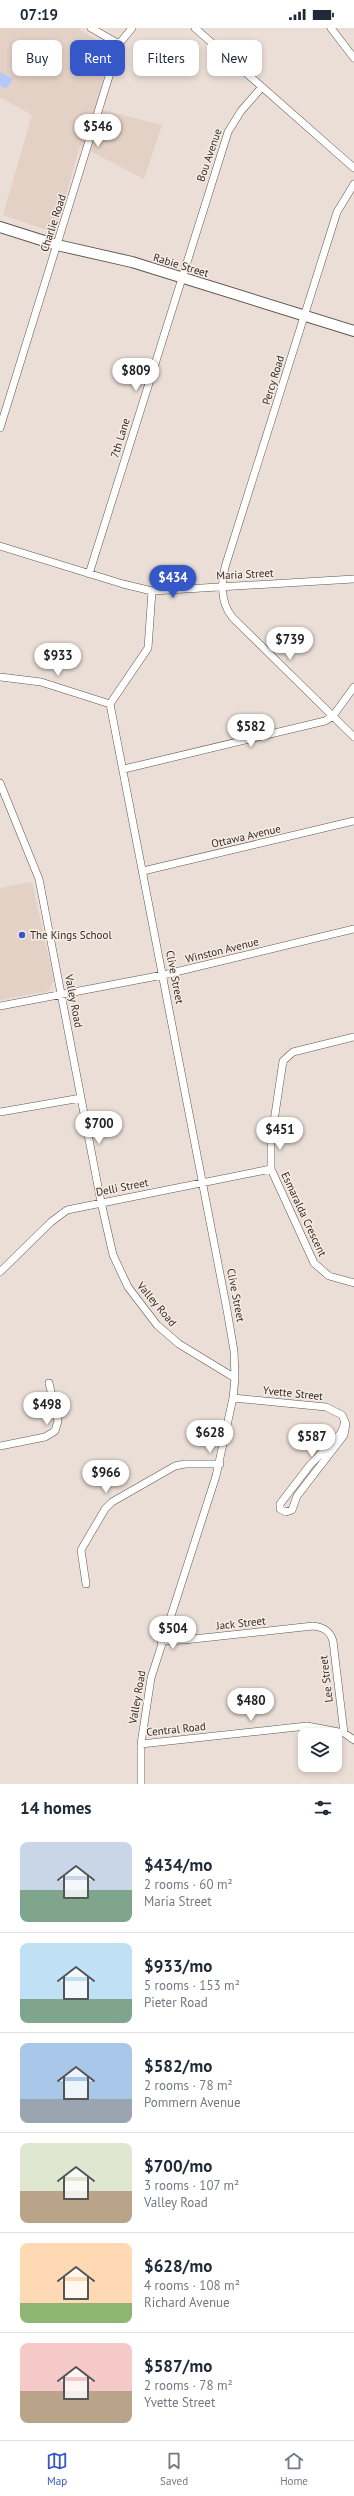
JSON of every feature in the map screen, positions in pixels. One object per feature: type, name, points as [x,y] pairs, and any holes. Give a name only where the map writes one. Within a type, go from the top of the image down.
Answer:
[{"type":"street","points":[[91,28],[112,40]]},
{"type":"street","name":"Charlie Road","points":[[122,40],[132,28]]},
{"type":"street","points":[[195,28],[354,168]]},
{"type":"street","points":[[331,28],[354,58]]},
{"type":"street","name":"Charlie Road","points":[[0,428],[109,76]]},
{"type":"street","name":"Bou Avenue","points":[[201,216],[228,132],[241,111],[262,87]]},
{"type":"street","name":"Percy Road","points":[[222,586],[225,567],[337,212],[354,184]]},
{"type":"street","name":"7th Lane","points":[[89,574],[201,216]]},
{"type":"street","name":"Rabie Street","points":[[0,227],[57,245],[132,262],[354,331]]},
{"type":"street","name":"Maria Street","points":[[0,546],[89,574],[152,591],[354,578]]},
{"type":"street","points":[[222,586],[227,607],[233,618],[354,737]]},
{"type":"street","points":[[0,677],[41,682],[110,704],[148,648],[152,591]]},
{"type":"street","points":[[124,769],[320,722],[333,716],[354,687]]},
{"type":"street","name":"Clive Street","points":[[110,704],[124,769],[234,1343],[235,1378]]},
{"type":"street","name":"Valley Road","points":[[0,783],[37,871],[101,1202],[113,1255],[137,1300],[170,1337],[235,1378],[233,1398],[220,1464],[161,1641],[147,1696],[141,1744],[141,1784]]},
{"type":"street","name":"Ottawa Avenue","points":[[143,872],[354,821]]},
{"type":"street","name":"Winston Avenue","points":[[0,1006],[163,975],[354,930]]},
{"type":"street","name":"Esmaralda Crescent","points":[[354,1037],[293,1052],[284,1061],[271,1141],[271,1169],[314,1263],[329,1276],[354,1283]]},
{"type":"street","points":[[0,1112],[81,1098]]},
{"type":"street","name":"Delli Street","points":[[0,1272],[58,1215],[72,1208],[271,1169]]},
{"type":"street","points":[[0,1446],[45,1437],[55,1431],[58,1421],[49,1383]]},
{"type":"street","name":"Yvette Street","points":[[233,1398],[326,1407],[342,1416],[344,1422]]},
{"type":"street","points":[[344,1422],[347,1426],[344,1436],[297,1496],[292,1510],[288,1512],[282,1511],[280,1506],[281,1502],[310,1465],[341,1433],[344,1422]]},
{"type":"street","points":[[86,1584],[81,1550],[108,1505],[175,1466],[185,1464],[220,1464]]},
{"type":"street","name":"Jack Street","points":[[161,1641],[184,1640],[313,1626],[323,1628]]},
{"type":"street","name":"Lee Street","points":[[323,1628],[330,1633],[333,1641],[344,1732]]},
{"type":"street","name":"Central Road","points":[[141,1744],[307,1726],[344,1732],[354,1740]]},
{"type":"shaded area","points":[[0,28],[77,28],[98,40],[70,40],[70,76],[105,76],[95,108],[162,125],[144,179],[80,146],[55,233],[3,215],[32,115],[0,97]]},
{"type":"shaded area","name":"The Kings School","points":[[32,882],[54,981],[48,991],[0,1000],[0,888]]},
{"type":"water","points":[[0,72],[13,79],[6,89],[0,85]]},
{"type":"place","name":"The Kings School","points":[[22,935]]}]
